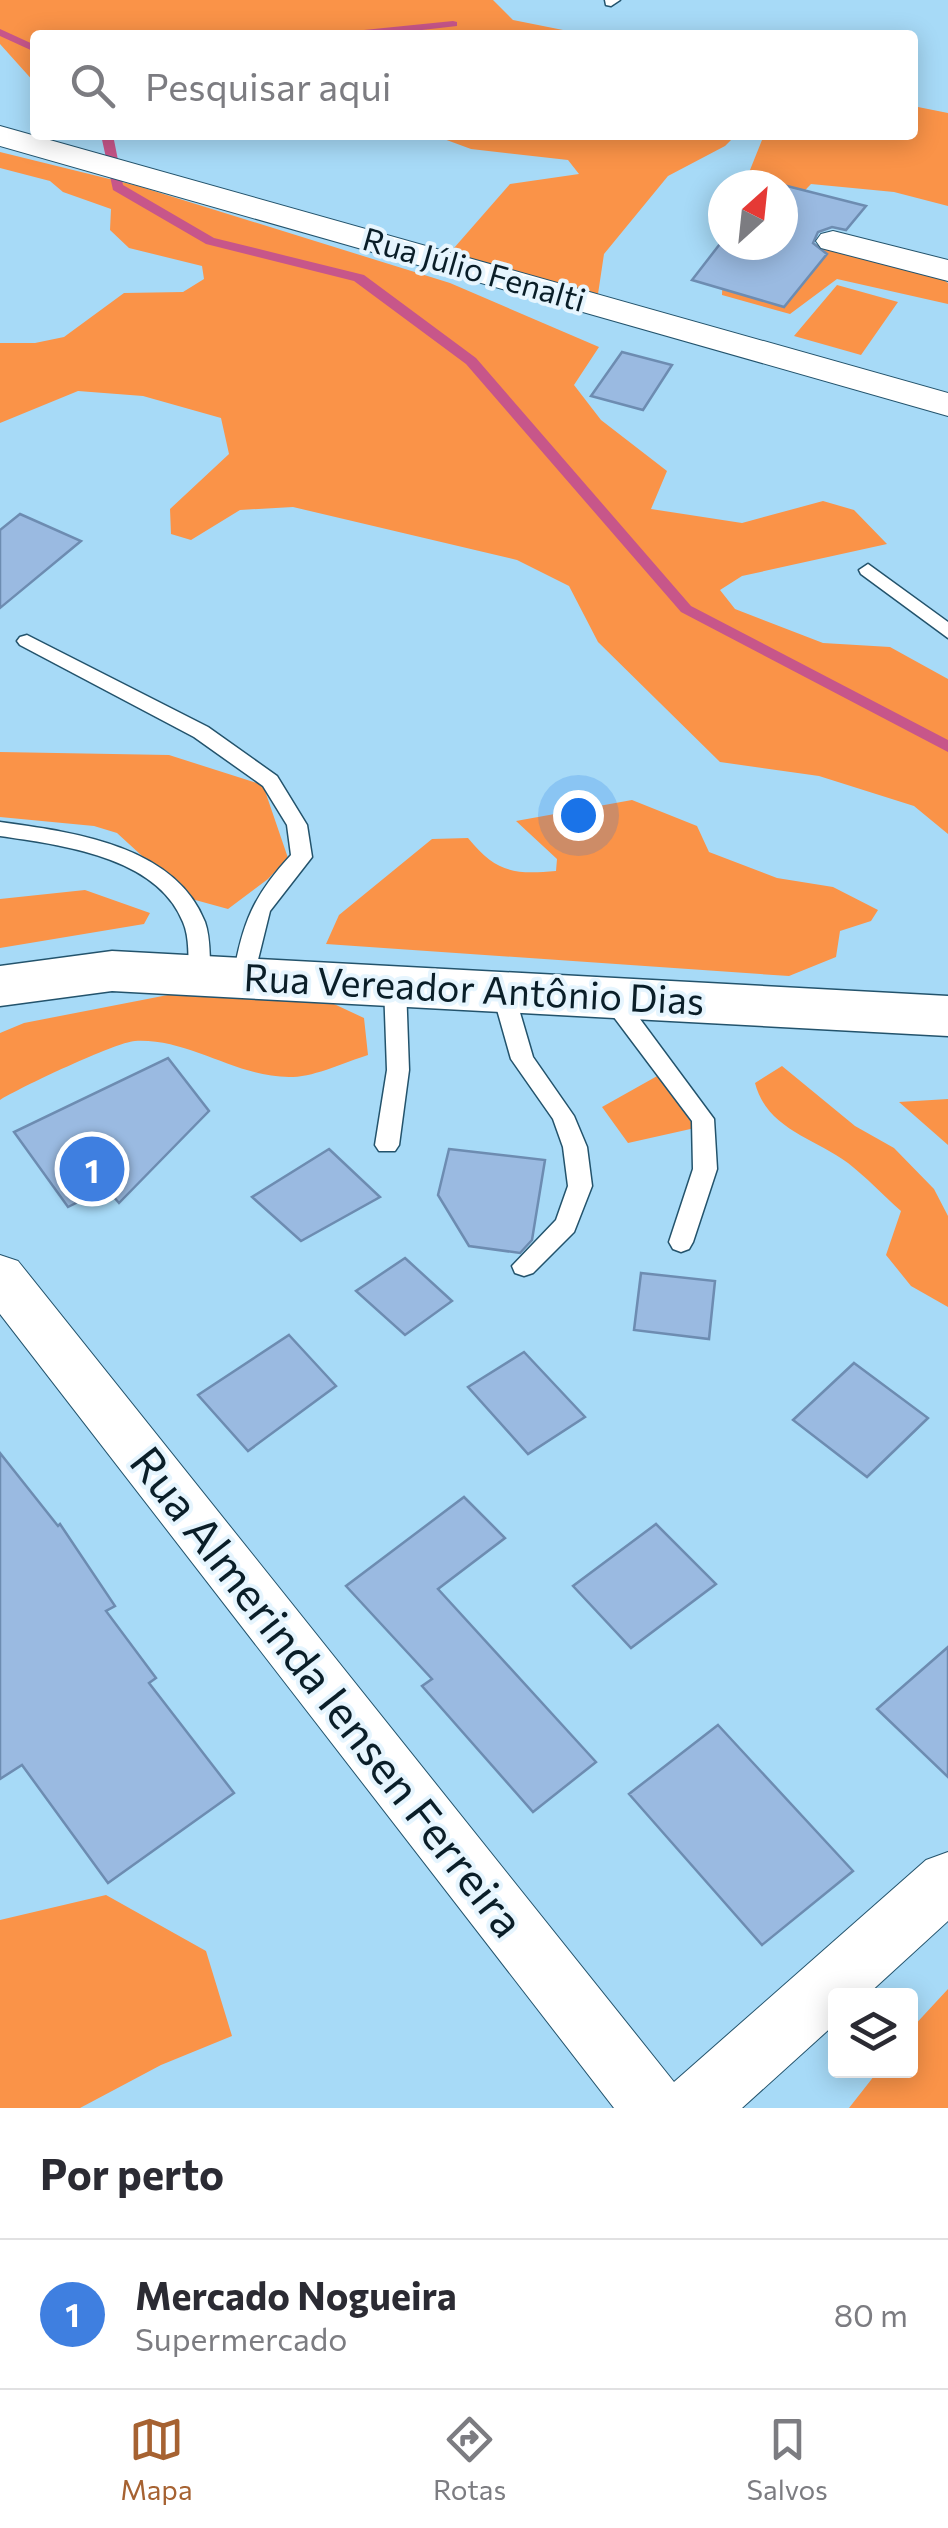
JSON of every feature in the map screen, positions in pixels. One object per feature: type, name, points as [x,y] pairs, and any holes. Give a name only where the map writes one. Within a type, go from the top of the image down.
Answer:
[{"type":"street","name":"Rua Júlio Fenalti","points":[[0,136],[948,405]]},
{"type":"street","points":[[832,242],[948,272]]},
{"type":"street","name":"Rua Vereador Antônio Dias","points":[[0,986],[112,971],[948,1016]]},
{"type":"street","name":"Rua Almerinda Iensen Ferreira","points":[[0,1276],[654,2108]]},
{"type":"street","points":[[694,2108],[948,1881]]},
{"type":"lane","points":[[868,570],[948,632]]},
{"type":"lane","points":[[26,641],[200,732],[270,781],[298,825],[302,857],[266,894],[222,977]]},
{"type":"lane","points":[[0,829],[83,841],[164,880],[194,921],[222,977]]},
{"type":"lane","points":[[387,1145],[398,1070],[395,986]]},
{"type":"lane","points":[[503,992],[522,1059],[564,1116],[575,1147],[580,1186],[566,1225],[524,1266]]},
{"type":"lane","points":[[612,998],[703,1119],[705,1169],[681,1242]]},
{"type":"shaded area","points":[[0,0],[493,0],[513,20],[563,30],[30,30],[30,77],[0,44]]},
{"type":"shaded area","points":[[918,107],[948,113],[948,206],[894,192],[811,184],[798,198],[798,170],[750,170],[762,140],[918,140]]},
{"type":"shaded area","points":[[447,140],[731,140],[668,176],[604,254],[598,294],[447,256],[510,184],[579,174],[568,160],[471,149]]},
{"type":"shaded area","points":[[0,152],[138,186],[450,283],[599,347],[574,385],[601,420],[667,471],[651,509],[742,523],[823,501],[854,510],[887,544],[742,576],[720,590],[735,609],[823,643],[890,647],[948,679],[948,834],[914,806],[819,776],[720,762],[598,642],[569,586],[517,560],[293,507],[240,510],[191,540],[171,534],[170,509],[229,454],[221,418],[143,396],[78,391],[0,423],[0,343],[35,343],[64,337],[124,293],[183,292],[204,279],[202,266],[129,248],[110,230],[111,209],[63,192],[50,181],[0,168]]},
{"type":"shaded area","points":[[798,240],[938,276],[948,283],[948,304],[837,279],[790,314],[722,295],[723,260],[798,260]]},
{"type":"shaded area","points":[[837,285],[898,302],[861,355],[794,336]]},
{"type":"shaded area","points":[[0,752],[169,755],[263,785],[288,858],[268,879],[228,909],[188,898],[117,833],[94,826],[0,817]]},
{"type":"shaded area","points":[[632,800],[697,826],[709,852],[777,878],[833,887],[878,910],[871,921],[840,931],[836,957],[789,976],[326,944],[339,915],[432,839],[468,838],[506,869],[556,871],[557,859],[516,821]]},
{"type":"shaded area","points":[[85,890],[150,913],[144,924],[0,948],[0,899]]},
{"type":"shaded area","points":[[173,994],[334,1004],[364,1018],[368,1055],[312,1074],[273,1076],[175,1046],[135,1041],[89,1057],[0,1100],[0,1033],[24,1023]]},
{"type":"shaded area","points":[[782,1066],[855,1126],[894,1148],[934,1189],[948,1216],[948,1307],[911,1286],[886,1255],[901,1211],[848,1163],[780,1122],[761,1099],[755,1083]]},
{"type":"shaded area","points":[[659,1075],[695,1128],[628,1143],[602,1107]]},
{"type":"shaded area","points":[[948,1099],[948,1145],[899,1102]]},
{"type":"shaded area","points":[[106,1895],[206,1951],[232,2036],[161,2065],[80,2108],[0,2108],[0,1920]]},
{"type":"shaded area","points":[[948,1989],[948,2108],[849,2108],[873,2078],[918,2078],[918,2021]]},
{"type":"building","points":[[798,189],[866,206],[846,230],[832,227],[818,232],[813,243],[827,254],[784,307],[692,280],[708,259],[798,260]]},
{"type":"building","points":[[622,352],[672,365],[643,410],[591,396]]},
{"type":"building","points":[[20,514],[81,541],[0,608],[0,530]]},
{"type":"building","points":[[168,1058],[209,1111],[119,1203],[106,1188],[68,1207],[14,1132]]},
{"type":"building","points":[[329,1149],[380,1197],[301,1241],[252,1197]]},
{"type":"building","points":[[449,1149],[545,1160],[532,1240],[520,1253],[469,1246],[438,1195]]},
{"type":"building","points":[[405,1258],[452,1301],[405,1335],[356,1291]]},
{"type":"building","points":[[641,1273],[715,1281],[709,1339],[634,1330]]},
{"type":"building","points":[[289,1335],[336,1386],[248,1451],[198,1395]]},
{"type":"building","points":[[524,1352],[585,1417],[528,1454],[468,1387]]},
{"type":"building","points":[[854,1363],[928,1418],[867,1477],[793,1420]]},
{"type":"building","points":[[0,1453],[60,1524],[115,1606],[106,1611],[156,1678],[149,1683],[234,1793],[108,1883],[22,1765],[0,1779]]},
{"type":"building","points":[[464,1497],[505,1538],[438,1589],[596,1762],[533,1812],[422,1686],[432,1679],[346,1586]]},
{"type":"building","points":[[656,1524],[716,1584],[631,1648],[573,1586]]},
{"type":"building","points":[[948,1647],[948,1777],[877,1709]]},
{"type":"building","points":[[718,1725],[853,1871],[762,1945],[629,1794]]},
{"type":"waterway","points":[[394,30],[453,24]]},
{"type":"waterway","points":[[0,32],[30,47]]},
{"type":"waterway","points":[[108,140],[117,187],[210,241],[359,278],[471,361],[686,609],[948,747]]},
{"type":"place","name":"Mercado Nogueira","points":[[92,1169]]}]
